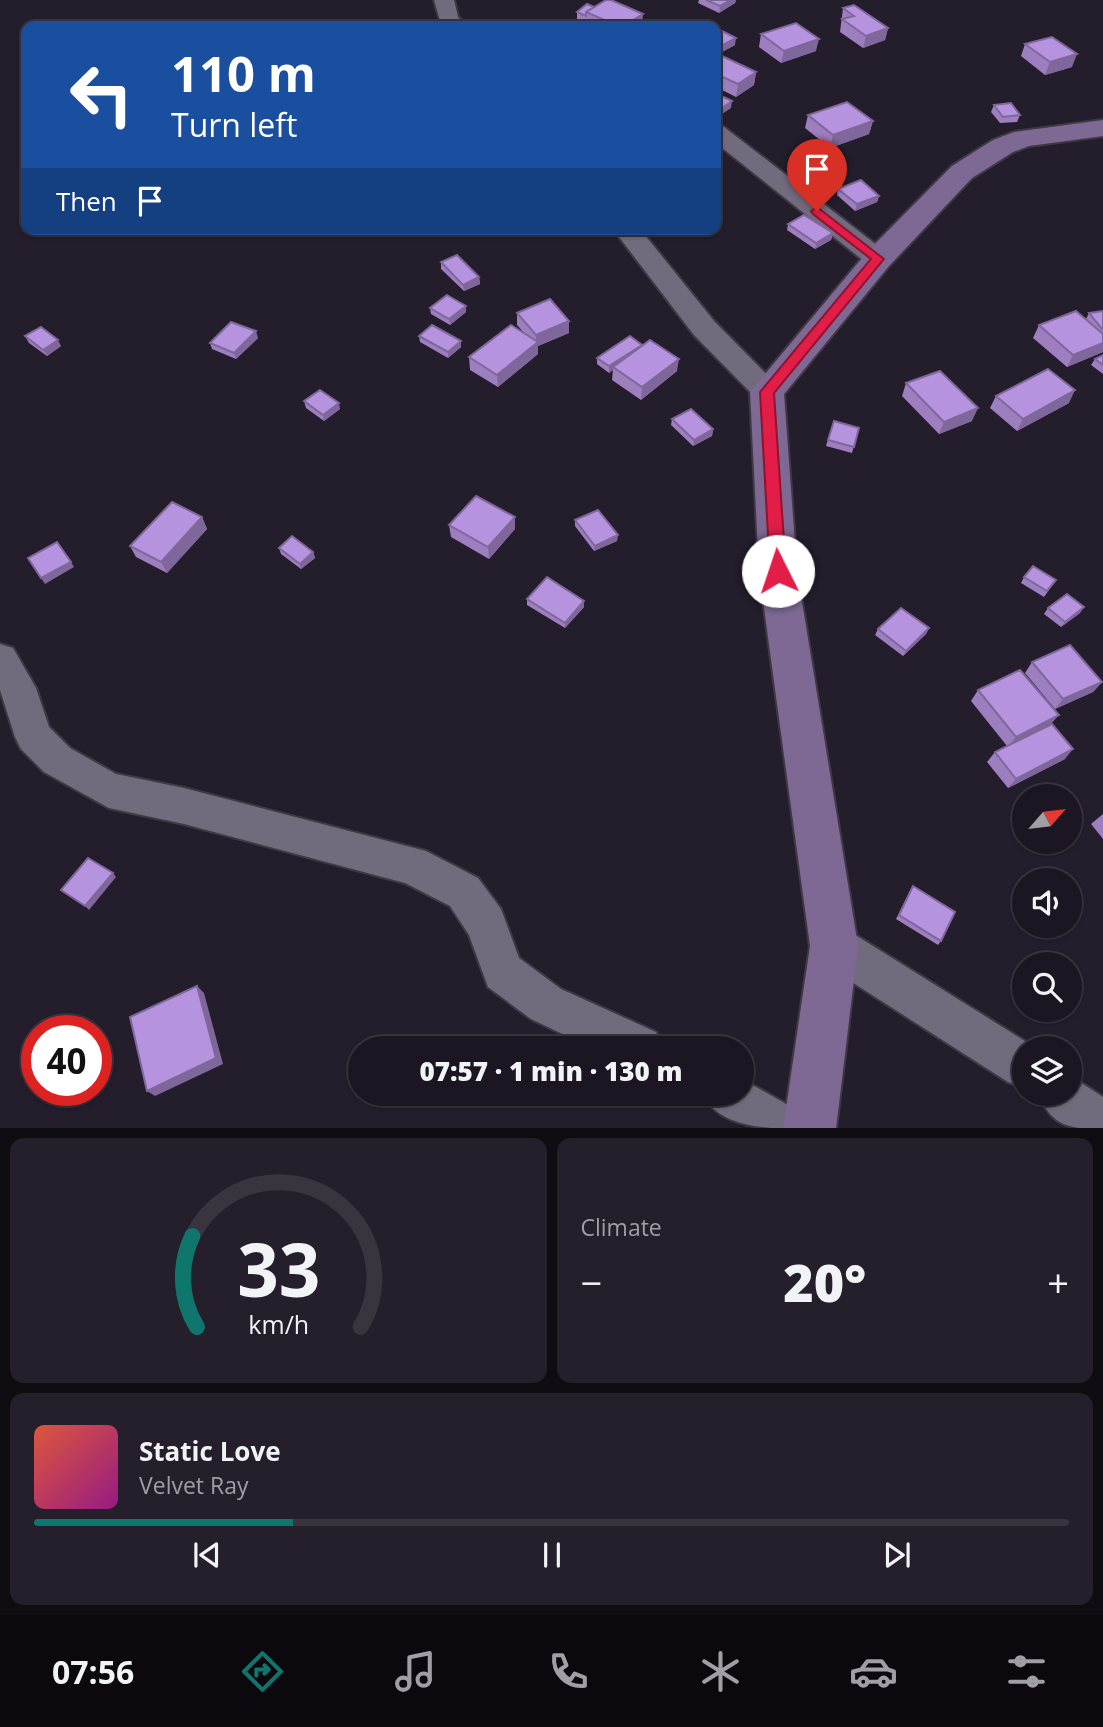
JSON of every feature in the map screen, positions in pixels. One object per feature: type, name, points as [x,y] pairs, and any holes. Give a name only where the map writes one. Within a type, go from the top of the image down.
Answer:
[{"type":"street","points":[[444,0],[450,21]]},
{"type":"street","points":[[767,392],[878,259],[962,172],[1003,146],[1024,138],[1103,128]]},
{"type":"street","points":[[721,136],[878,259]]},
{"type":"street","points":[[631,235],[704,328],[767,392],[778,571],[834,946],[808,1128]]},
{"type":"street","points":[[0,659],[18,688],[34,737],[57,760],[109,790],[184,806],[412,864],[464,891],[486,924],[503,972],[545,1004],[614,1036]]},
{"type":"street","points":[[834,946],[1012,1058]]},
{"type":"street","points":[[746,1106],[784,1128]]},
{"type":"street","points":[[1077,1106],[1103,1125]]},
{"type":"building","points":[[606,0],[611,0],[643,14],[631,21],[607,21],[586,12]]},
{"type":"building","points":[[706,0],[731,0],[720,6]]},
{"type":"building","points":[[587,4],[594,7],[586,12],[586,16],[577,12]]},
{"type":"building","points":[[854,5],[888,28],[866,36],[842,19],[854,16],[843,8]]},
{"type":"building","points":[[796,23],[819,39],[784,51],[761,34]]},
{"type":"building","points":[[721,30],[736,38],[723,45]]},
{"type":"building","points":[[1052,37],[1077,54],[1050,62],[1025,44]]},
{"type":"building","points":[[721,57],[756,72],[738,84],[721,76]]},
{"type":"building","points":[[721,96],[732,101],[721,109]]},
{"type":"building","points":[[847,102],[873,121],[833,135],[808,115]]},
{"type":"building","points":[[1011,103],[1020,115],[1003,117],[994,105]]},
{"type":"building","points":[[861,180],[879,196],[857,204],[838,189]]},
{"type":"building","points":[[804,215],[833,233],[816,243],[788,224]]},
{"type":"building","points":[[457,255],[479,277],[463,285],[441,262]]},
{"type":"building","points":[[447,295],[466,306],[449,319],[430,308]]},
{"type":"building","points":[[550,299],[569,321],[536,335],[517,313]]},
{"type":"building","points":[[1076,311],[1103,334],[1103,343],[1073,355],[1039,325]]},
{"type":"building","points":[[1103,311],[1103,330],[1089,313]]},
{"type":"building","points":[[231,322],[256,331],[234,353],[210,343]]},
{"type":"building","points":[[432,325],[461,341],[448,352],[419,336]]},
{"type":"building","points":[[511,325],[538,342],[497,375],[469,357]]},
{"type":"building","points":[[41,327],[58,340],[43,350],[25,336]]},
{"type":"building","points":[[630,336],[642,345],[609,366],[597,358]]},
{"type":"building","points":[[650,340],[679,359],[642,387],[613,367]]},
{"type":"building","points":[[1103,355],[1103,365],[1095,359]]},
{"type":"building","points":[[1048,369],[1075,390],[1023,419],[996,396]]},
{"type":"building","points":[[940,371],[978,408],[944,422],[906,383]]},
{"type":"building","points":[[320,390],[339,403],[323,415],[304,401]]},
{"type":"building","points":[[691,409],[713,429],[694,440],[672,419]]},
{"type":"building","points":[[834,421],[859,428],[854,447],[828,440]]},
{"type":"building","points":[[476,496],[515,517],[488,547],[449,525]]},
{"type":"building","points":[[172,502],[202,517],[161,562],[130,546]]},
{"type":"building","points":[[598,510],[618,535],[595,546],[575,520]]},
{"type":"building","points":[[292,536],[313,552],[300,564],[279,548]]},
{"type":"building","points":[[57,542],[71,562],[41,578],[28,558]]},
{"type":"building","points":[[1033,566],[1056,580],[1047,591],[1024,577]]},
{"type":"building","points":[[547,577],[584,601],[565,623],[527,599]]},
{"type":"building","points":[[1067,594],[1084,607],[1065,622],[1048,608]]},
{"type":"building","points":[[901,608],[929,628],[906,651],[878,629]]},
{"type":"building","points":[[1070,645],[1102,682],[1063,699],[1032,662]]},
{"type":"building","points":[[1020,670],[1059,715],[1016,737],[978,690]]},
{"type":"building","points":[[1052,724],[1073,749],[1016,779],[995,752]]},
{"type":"building","points":[[88,858],[113,873],[85,906],[61,890]]},
{"type":"building","points":[[913,886],[955,912],[941,941],[899,915]]},
{"type":"building","points":[[197,986],[216,1058],[147,1091],[130,1017]]},
{"type":"route","points":[[778,571],[767,392],[878,259],[817,211]]}]
